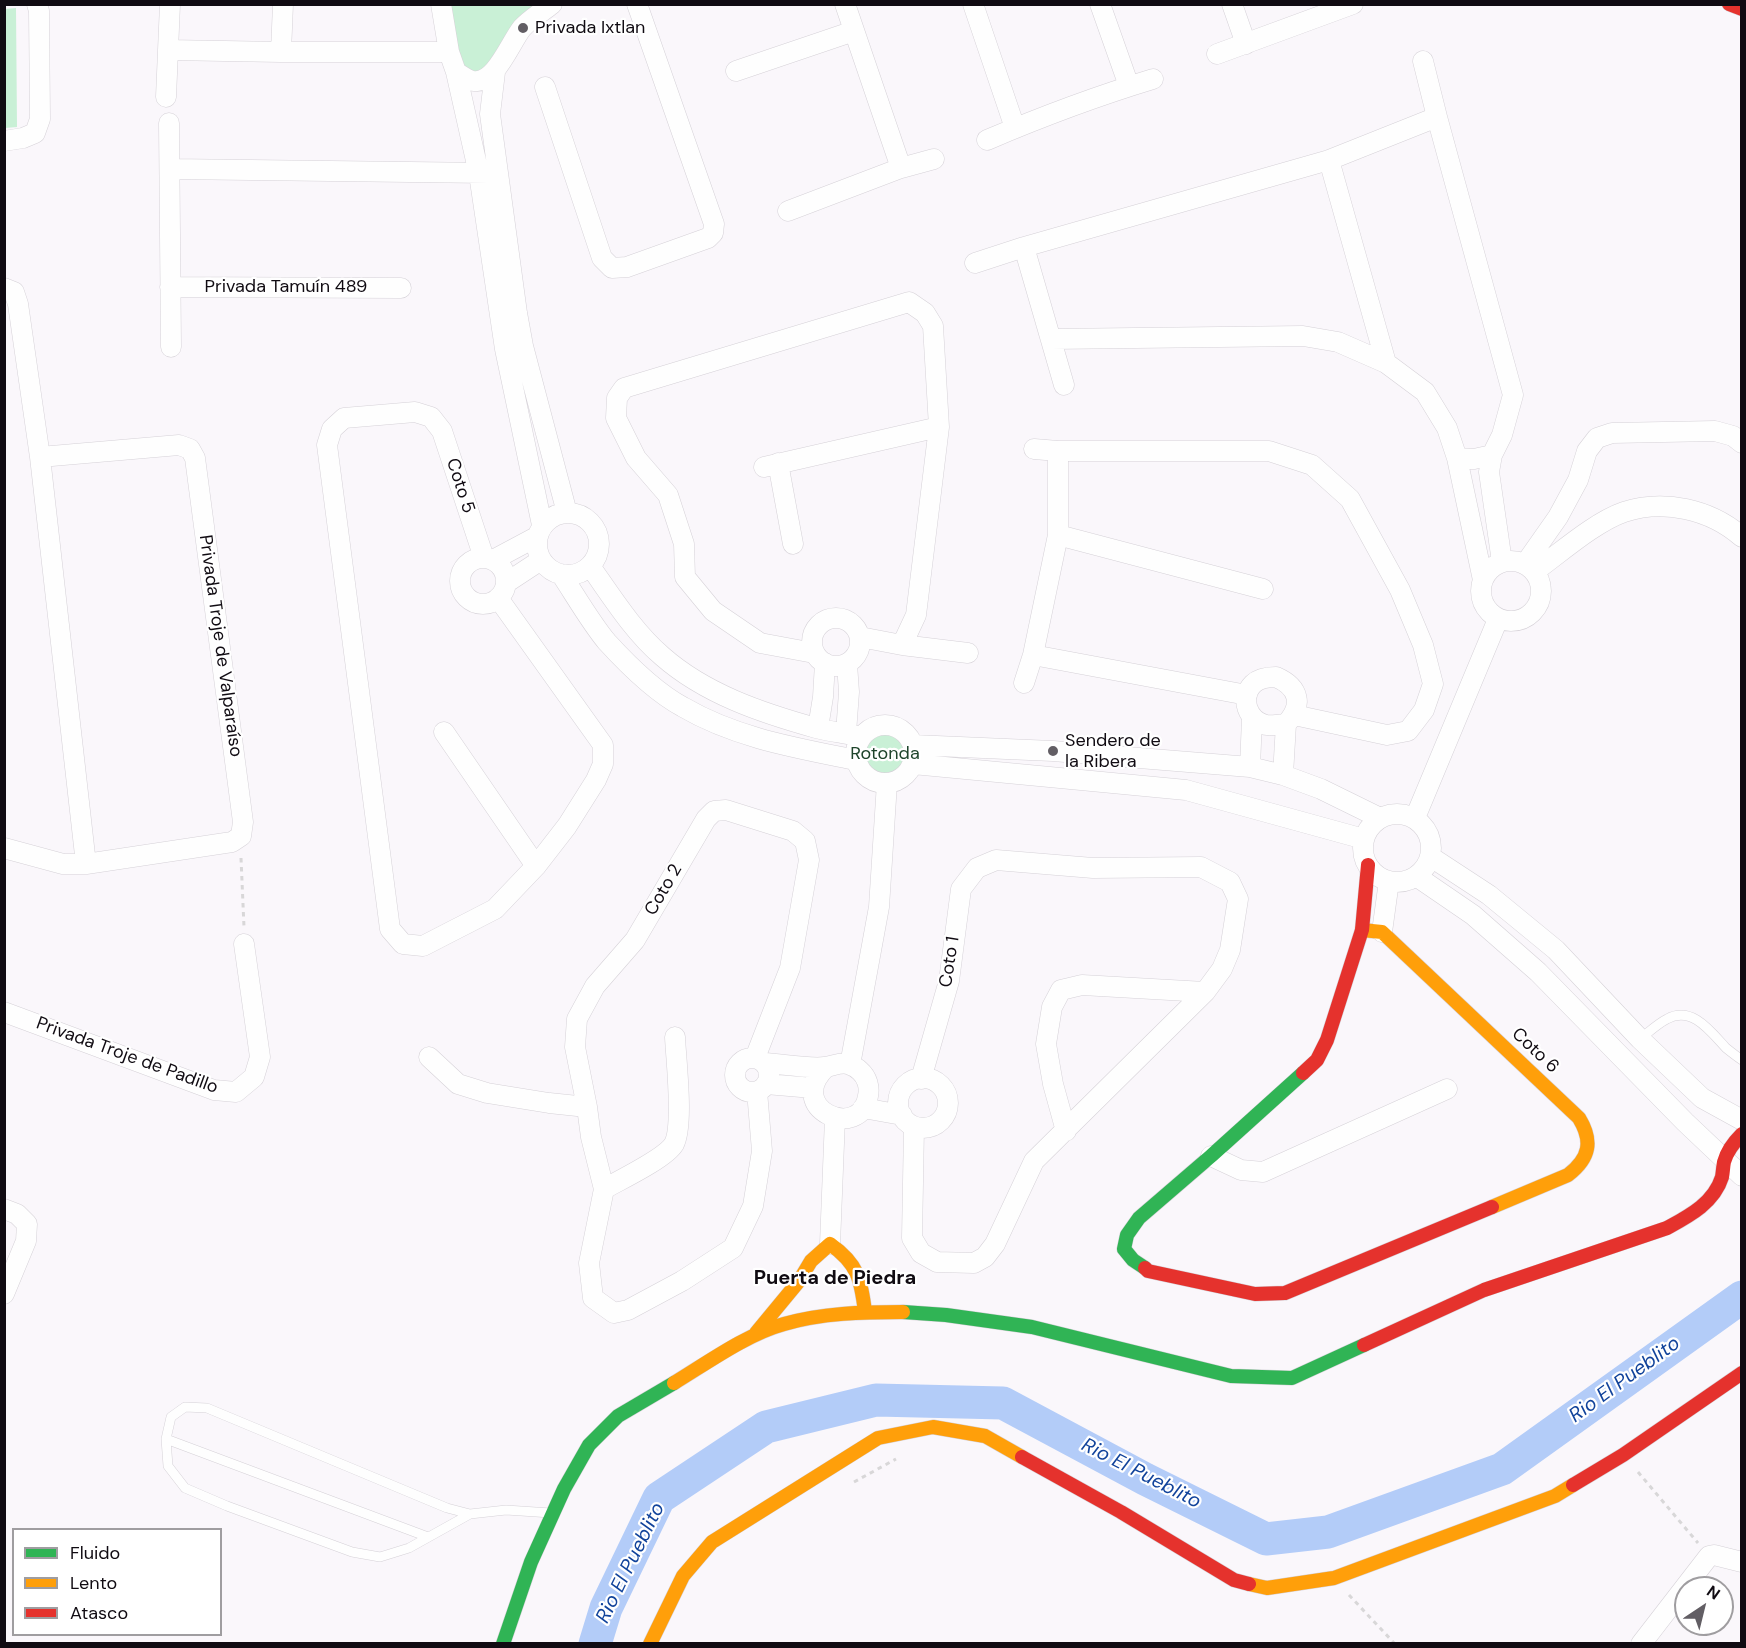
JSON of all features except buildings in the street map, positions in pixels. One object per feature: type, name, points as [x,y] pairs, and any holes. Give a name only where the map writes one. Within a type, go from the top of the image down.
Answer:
[{"type":"street","points":[[4,141],[36,133],[40,118],[39,11],[37,4]]},
{"type":"street","points":[[166,97],[170,4]]},
{"type":"street","points":[[280,52],[284,4]]},
{"type":"street","points":[[441,4],[449,52],[488,173],[523,346],[567,513]]},
{"type":"street","points":[[456,72],[472,81],[488,78],[495,72],[523,28],[552,4]]},
{"type":"street","points":[[545,87],[602,258],[612,268],[627,267],[708,238],[713,232],[714,224],[637,4]]},
{"type":"street","points":[[845,4],[901,168]]},
{"type":"street","points":[[973,4],[1015,128]]},
{"type":"street","points":[[1100,4],[1130,86]]},
{"type":"street","points":[[1232,4],[1246,44]]},
{"type":"street","points":[[1217,54],[1353,4]]},
{"type":"street","points":[[1729,4],[1742,9]]},
{"type":"street","points":[[736,71],[854,31]]},
{"type":"street","points":[[168,50],[449,52]]},
{"type":"street","points":[[1423,61],[1513,395],[1502,435],[1492,455],[1489,472],[1502,562]]},
{"type":"street","points":[[495,72],[490,114],[488,173],[505,349],[540,531],[537,548],[541,560],[550,569],[561,574],[576,574],[590,566],[599,548],[599,537],[595,527],[587,519],[578,514],[558,514],[550,519],[540,531],[489,559],[476,559],[469,562],[460,576],[460,584],[468,598],[475,603],[491,602],[502,590],[541,560]]},
{"type":"street","points":[[987,140],[1154,79]]},
{"type":"street","points":[[975,263],[1329,160],[1437,117]]},
{"type":"street","points":[[170,123],[171,347]]},
{"type":"street","points":[[788,211],[901,168],[934,159]]},
{"type":"street","points":[[1329,160],[1386,363]]},
{"type":"street","points":[[171,169],[488,173]]},
{"type":"street","points":[[1024,248],[1064,385]]},
{"type":"street","name":"Privada Tamuín 489","points":[[170,287],[401,288]]},
{"type":"street","points":[[4,288],[14,292],[18,304],[40,458],[86,864]]},
{"type":"street","points":[[818,729],[823,697],[820,658],[812,645],[815,629],[820,623],[836,618],[844,619],[857,629],[860,637],[858,652],[847,664],[836,666],[820,658],[760,643],[713,611],[685,577],[684,544],[668,495],[636,458],[616,418],[617,398],[624,388],[909,302],[925,313],[933,326],[939,427],[916,615],[902,645]]},
{"type":"street","points":[[1051,339],[1304,336],[1338,342],[1386,363],[1425,392],[1447,428],[1457,459],[1483,580]]},
{"type":"street","name":"Coto 5","points":[[489,559],[442,431],[431,417],[415,412],[345,418],[332,429],[327,445],[390,929],[403,944],[423,946],[495,909],[536,866]]},
{"type":"street","points":[[793,544],[771,465],[939,427]]},
{"type":"street","points":[[1530,567],[1578,480],[1587,451],[1597,438],[1612,434],[1714,431],[1733,436],[1742,443]]},
{"type":"street","name":"Privada Troje de Valparaíso","points":[[40,458],[179,445],[190,448],[195,458],[243,822],[241,836]]},
{"type":"street","points":[[1034,449],[1269,451],[1312,465],[1350,500],[1400,590],[1423,645],[1433,684],[1424,710],[1408,731],[1387,735],[1290,719],[1267,725],[1252,718]]},
{"type":"street","points":[[1024,683],[1033,655],[1058,535],[1058,451]]},
{"type":"street","points":[[1457,459],[1474,459],[1492,455]]},
{"type":"street","points":[[1530,567],[1623,513],[1652,507],[1681,507],[1706,515],[1731,527],[1742,537]]},
{"type":"street","points":[[1058,535],[1263,589]]},
{"type":"street","points":[[444,732],[536,866],[567,826],[596,780],[603,764],[603,745],[502,590],[505,574],[500,566],[489,559]]},
{"type":"street","points":[[1514,561],[1530,567],[1541,582],[1542,594],[1539,605],[1532,615],[1521,620],[1509,622],[1498,619],[1488,611],[1482,601],[1483,580],[1491,568],[1502,562],[1514,561]]},
{"type":"street","points":[[590,566],[630,622],[662,656],[695,680],[741,704],[818,729],[854,735],[876,726],[885,725],[894,726],[902,731],[909,737],[913,755],[909,772],[896,782],[879,783],[864,775],[856,760],[856,748],[854,735],[849,692],[847,664]]},
{"type":"street","points":[[561,574],[606,640],[643,678],[682,707],[734,731],[787,746],[856,760]]},
{"type":"street","points":[[1415,818],[1498,619]]},
{"type":"street","points":[[860,637],[968,653]]},
{"type":"street","points":[[1033,655],[1247,695]]},
{"type":"street","points":[[1250,767],[1252,718],[1247,707],[1247,695],[1253,684],[1263,678],[1276,677],[1287,681],[1295,691],[1297,703],[1290,719],[1284,775]]},
{"type":"street","points":[[913,755],[1053,751],[1250,767],[1284,775],[1321,789],[1380,818]]},
{"type":"street","points":[[913,755],[1186,790],[1364,839]]},
{"type":"street","points":[[850,1065],[879,907],[888,783]]},
{"type":"street","name":"Coto 2","points":[[587,1107],[575,1047],[577,1019],[595,986],[635,940],[706,819],[714,811],[726,810],[793,831],[805,841],[809,860],[790,968],[760,1060]]},
{"type":"street","points":[[1368,865],[1377,875],[1389,881],[1403,882],[1416,876],[1425,868],[1431,857],[1431,842],[1426,828],[1415,818],[1397,813],[1380,818],[1370,827],[1364,839],[1363,853],[1368,865],[1372,931]]},
{"type":"street","points":[[4,848],[63,864],[86,864],[232,842],[241,836]]},
{"type":"street","points":[[1431,857],[1489,895],[1556,950],[1640,1039],[1702,1098],[1742,1120]]},
{"type":"street","name":"Coto 1","points":[[921,1079],[949,981],[961,890],[977,868],[996,860],[1093,868],[1200,867],[1230,882],[1238,899],[1230,950],[1222,969],[1205,992]]},
{"type":"street","points":[[1416,876],[1473,915],[1538,972],[1639,1076],[1742,1176]]},
{"type":"street","points":[[1372,931],[1389,881]]},
{"type":"street","name":"Coto 6","points":[[1372,931],[1580,1118],[1588,1136],[1586,1154],[1579,1167],[1568,1175],[1285,1293],[1254,1294],[1148,1271],[1133,1260],[1124,1249],[1127,1234],[1139,1218],[1317,1060],[1372,931]]},
{"type":"street","name":"Privada Troje de Padillo","points":[[4,1012],[214,1090],[236,1092],[254,1077],[260,1057],[244,944]]},
{"type":"street","points":[[1066,1131],[1053,1084],[1046,1044],[1052,1007],[1061,990],[1082,985],[1205,992]]},
{"type":"street","points":[[863,1108],[908,1121],[931,1127],[939,1124],[948,1110],[948,1102],[942,1088],[929,1079],[913,1081],[902,1091],[899,1099],[899,1107],[908,1121],[912,1238],[921,1253],[937,1262],[974,1263],[985,1257],[995,1244],[1034,1161],[1205,992]]},
{"type":"street","points":[[604,1189],[655,1161],[674,1144],[680,1123],[675,1037]]},
{"type":"street","points":[[429,1057],[458,1084],[477,1090],[549,1103],[587,1107],[591,1137],[604,1189],[589,1263],[593,1298],[614,1313],[628,1310],[682,1281],[733,1248],[753,1206],[762,1151],[761,1088],[769,1076],[760,1060]]},
{"type":"street","points":[[813,1088],[761,1088],[746,1091],[737,1083],[736,1067],[750,1058],[826,1067]]},
{"type":"street","points":[[837,1063],[850,1065],[860,1071],[867,1081],[868,1100],[857,1114],[850,1118],[835,1118],[824,1113],[817,1106],[813,1097],[813,1088],[817,1076],[826,1067],[837,1063]]},
{"type":"street","points":[[867,1081],[902,1091]]},
{"type":"street","points":[[1211,1156],[1241,1170],[1263,1172],[1448,1089]]},
{"type":"street","points":[[755,1335],[801,1293],[811,1261],[830,1244],[835,1118]]},
{"type":"street","points":[[503,1644],[531,1562],[564,1489],[589,1445],[618,1416],[755,1335],[782,1324],[812,1317],[865,1312],[910,1312],[1032,1327],[1231,1376],[1292,1378],[1484,1290],[1667,1228],[1693,1214],[1709,1199],[1721,1181],[1725,1160],[1732,1146],[1742,1134]]},
{"type":"street","points":[[4,1209],[17,1214],[27,1224],[26,1240],[4,1294]]},
{"type":"street","points":[[830,1244],[848,1257],[854,1265],[862,1284],[865,1312]]},
{"type":"street","points":[[801,1293],[812,1317]]},
{"type":"street","points":[[650,1644],[683,1576],[712,1542],[878,1438],[933,1427],[985,1436],[1121,1512],[1234,1580],[1267,1588],[1334,1578],[1555,1496],[1623,1455],[1742,1373]]},
{"type":"street","points":[[1641,1644],[1709,1556],[1714,1555],[1742,1562]]},
{"type":"lane","points":[[1640,1039],[1666,1019],[1689,1016],[1700,1021],[1742,1060]]},
{"type":"lane","points":[[470,1514],[410,1548],[380,1557],[352,1552],[185,1488],[168,1466],[166,1439],[171,1417],[185,1407],[207,1408],[447,1508],[470,1514],[506,1510],[553,1514]]},
{"type":"lane","points":[[166,1439],[428,1537]]},
{"type":"path","points":[[241,836],[244,944]]},
{"type":"path","points":[[847,1486],[905,1455]]},
{"type":"path","points":[[1623,1455],[1709,1556]]},
{"type":"path","points":[[1334,1578],[1395,1644]]},
{"type":"green space","points":[[441,5],[552,5],[495,72],[456,72]]},
{"type":"green space","points":[[16,8],[17,127],[5,128],[5,9]]},
{"type":"green space","name":"Rotonda","points":[[885,725],[896,727],[909,738],[914,754],[912,765],[901,778],[885,783],[874,781],[861,770],[856,754],[858,743],[869,730]]},
{"type":"waterway","name":"Rio El Pueblito","points":[[595,1644],[606,1608],[659,1498],[766,1427],[876,1400],[1003,1403],[1145,1479],[1266,1539],[1328,1532],[1502,1469],[1742,1297]]},
{"type":"traffic: fast","points":[[1145,1268],[1133,1260],[1124,1249],[1127,1235],[1139,1218],[1303,1073]]},
{"type":"traffic: fast","points":[[903,1312],[946,1315],[1032,1327],[1231,1376],[1292,1378],[1364,1345]]},
{"type":"traffic: fast","points":[[503,1644],[531,1562],[564,1489],[589,1445],[618,1416],[674,1383]]},
{"type":"traffic: slow","points":[[1362,930],[1382,932],[1579,1118],[1583,1126],[1587,1149],[1585,1156],[1575,1169],[1568,1175],[1492,1207]]},
{"type":"traffic: slow","points":[[756,1333],[799,1281],[811,1261],[830,1244],[847,1258],[856,1273],[860,1281],[865,1312]]},
{"type":"traffic: slow","points":[[674,1383],[742,1342],[784,1324],[828,1315],[903,1312]]},
{"type":"traffic: slow","points":[[650,1644],[683,1576],[712,1542],[878,1438],[933,1427],[985,1436],[1022,1457]]},
{"type":"traffic: slow","points":[[1249,1584],[1267,1588],[1334,1578],[1555,1496],[1573,1485]]},
{"type":"traffic: jam","points":[[1729,4],[1742,9]]},
{"type":"traffic: jam","points":[[1303,1073],[1317,1060],[1327,1040],[1362,930],[1368,865]]},
{"type":"traffic: jam","points":[[1364,1345],[1484,1290],[1667,1228],[1700,1208],[1713,1194],[1722,1177],[1727,1154],[1742,1134]]},
{"type":"traffic: jam","points":[[1145,1268],[1148,1271],[1255,1294],[1285,1293],[1492,1207]]},
{"type":"traffic: jam","points":[[1573,1485],[1623,1455],[1742,1373]]},
{"type":"traffic: jam","points":[[1022,1457],[1121,1512],[1234,1580],[1249,1584]]},
{"type":"place","name":"Privada Ixtlan","points":[[523,28]]},
{"type":"place","name":"Sendero de la Ribera","points":[[1053,751]]},
{"type":"district","name":"Puerta de Piedra","points":[[835,1279]]}]
